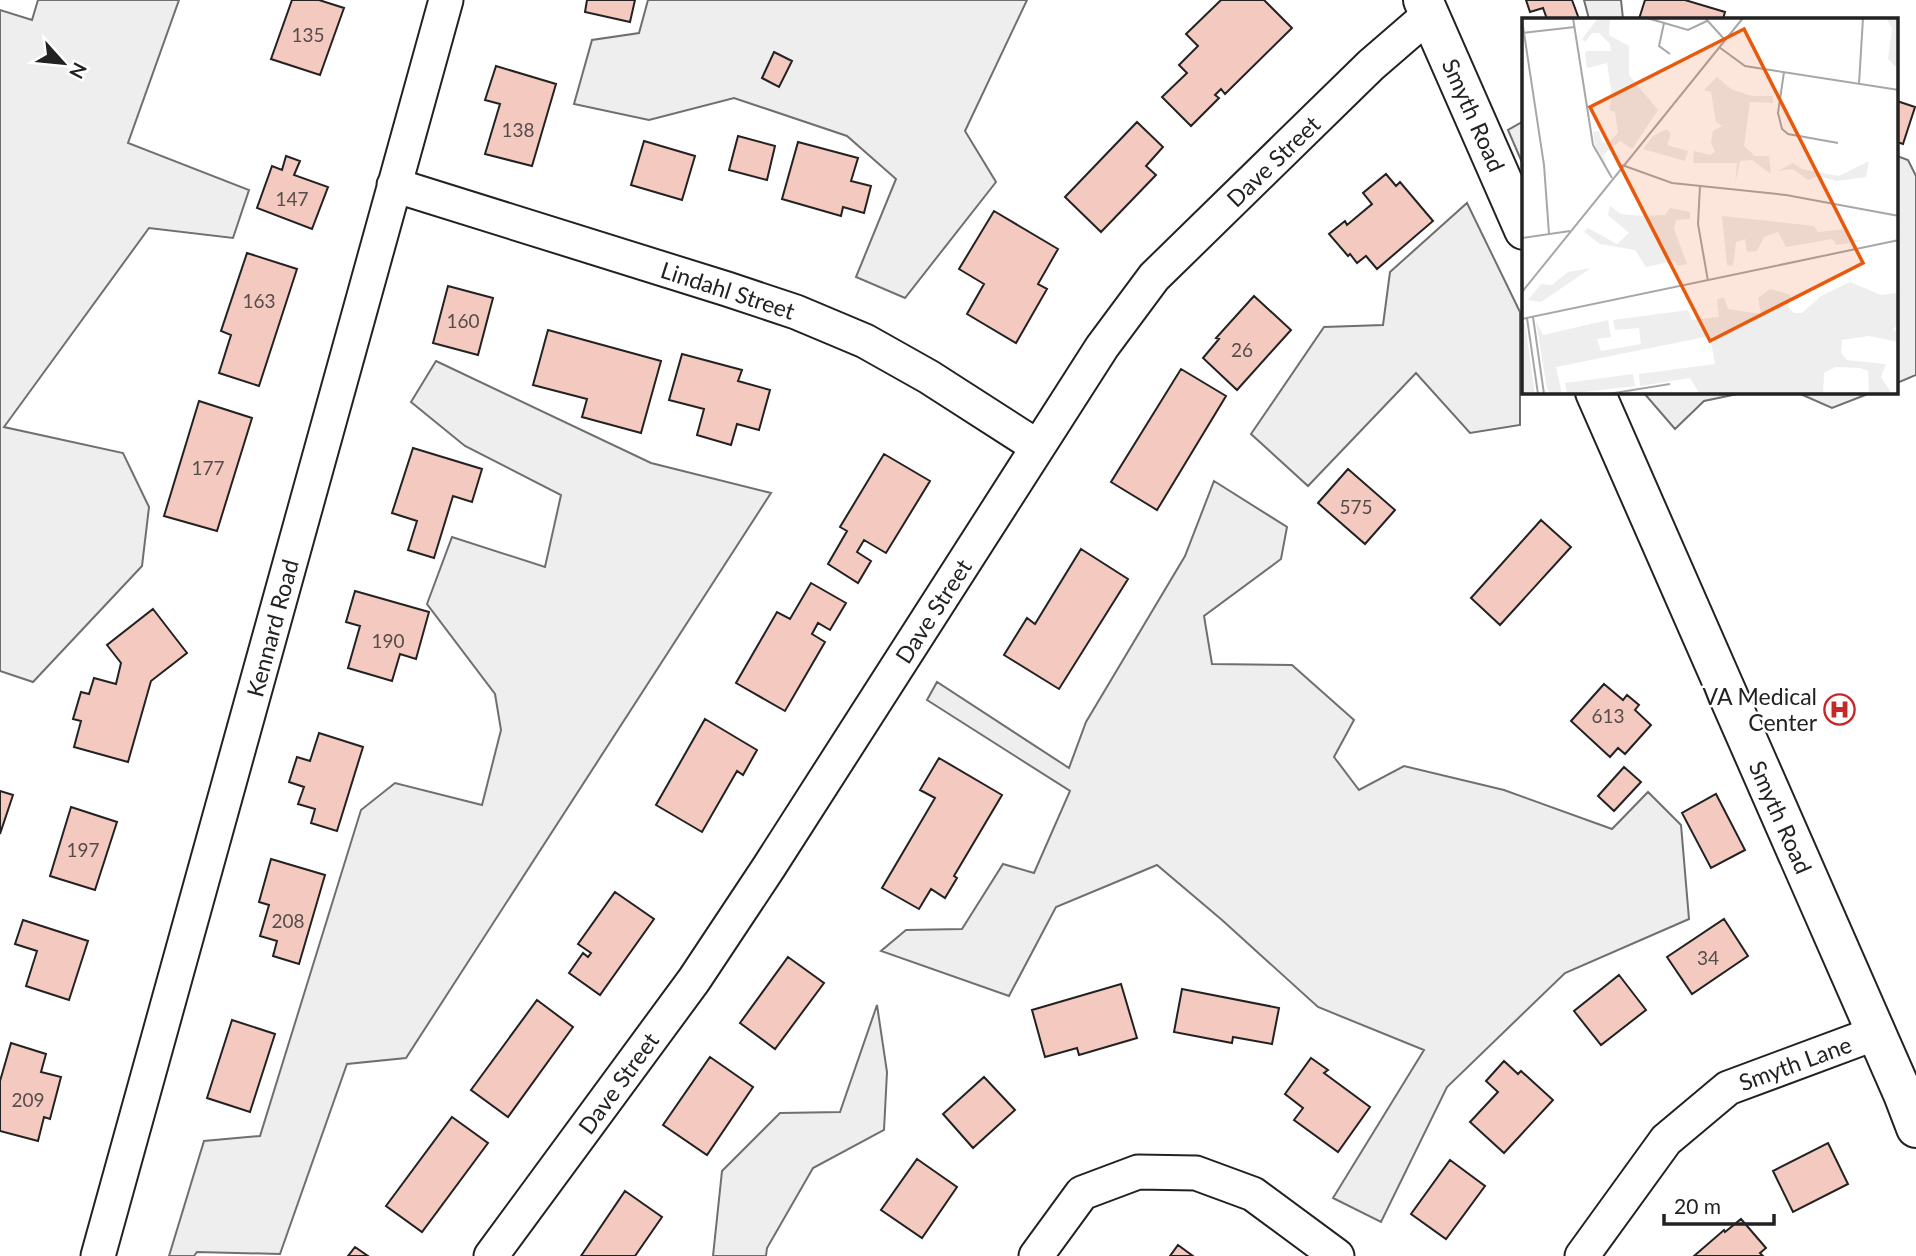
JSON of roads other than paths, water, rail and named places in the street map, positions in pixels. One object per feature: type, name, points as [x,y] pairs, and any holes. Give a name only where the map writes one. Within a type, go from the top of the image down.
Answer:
[{"type":"street","name":"Kennard Road","points":[[98,1256],[446,0]]},
{"type":"street","name":"Smyth Road","points":[[1426,7],[1522,225]]},
{"type":"street","name":"Dave Street","points":[[491,1256],[694,981],[1102,347],[1154,277],[1371,65],[1426,7]]},
{"type":"street","name":"Lindahl Street","points":[[394,185],[796,312],[865,341],[929,377],[1038,447]]},
{"type":"street","name":"Smyth Road","points":[[1596,394],[1916,1128]]},
{"type":"street","name":"Smyth Lane","points":[[1582,1256],[1666,1140],[1728,1088],[1876,1033]]},
{"type":"street","points":[[1036,1256],[1082,1193],[1138,1172],[1196,1173],[1253,1194],[1337,1256]]},
{"type":"place","name":"VA Medical Center","points":[[1840,709]]}]
